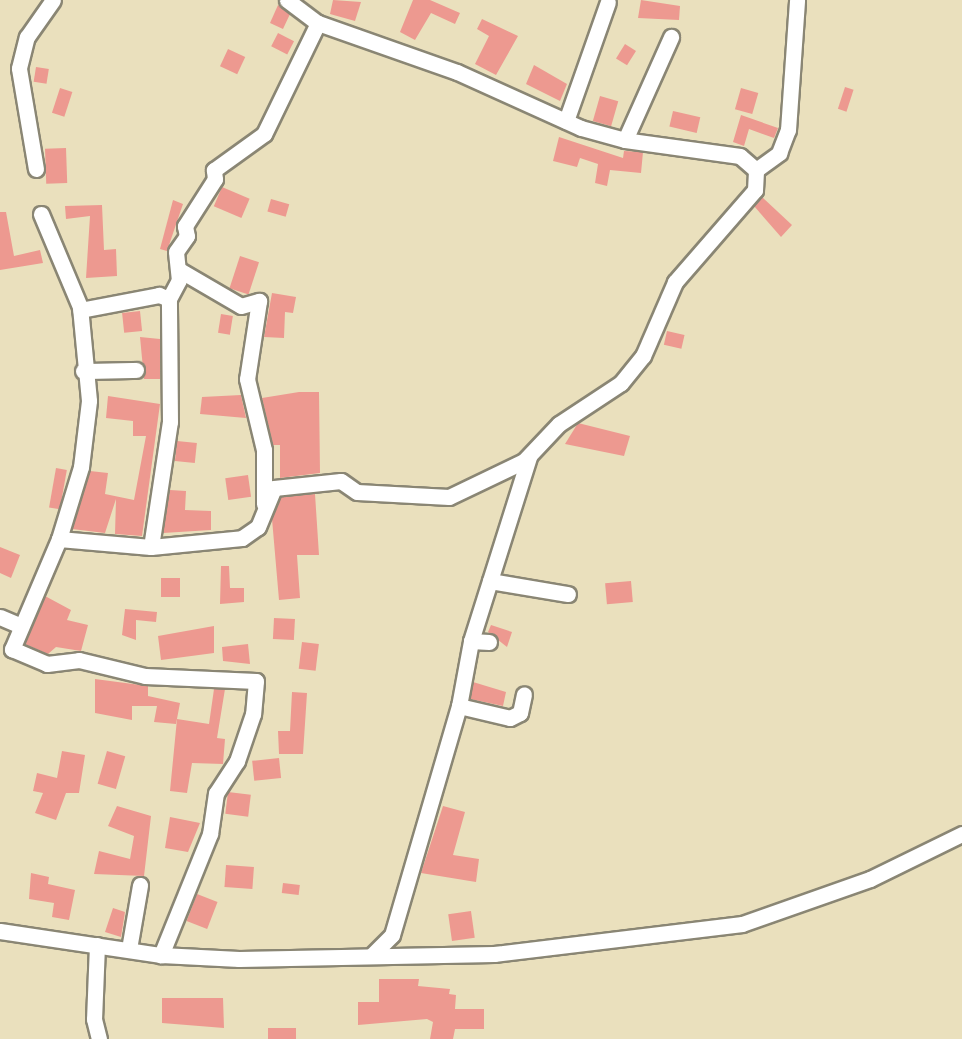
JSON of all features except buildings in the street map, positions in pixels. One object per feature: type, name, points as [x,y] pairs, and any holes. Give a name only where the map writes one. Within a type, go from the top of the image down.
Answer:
[{"type":"street","points":[[36,170],[19,68],[27,38],[53,0]]},
{"type":"street","points":[[287,0],[318,23],[457,72],[566,121],[625,140],[740,156],[756,170]]},
{"type":"street","points":[[756,170],[779,153],[788,130],[797,0]]},
{"type":"street","points":[[566,121],[608,2]]},
{"type":"street","points":[[151,547],[170,422],[169,299],[181,271],[176,252],[187,236],[185,226],[215,179],[214,170],[264,134],[318,23]]},
{"type":"street","points":[[625,140],[671,37]]},
{"type":"street","points":[[59,538],[151,547],[242,538],[264,519],[274,488],[341,481],[357,492],[449,497],[529,457],[559,424],[621,383],[643,356],[675,282],[755,190],[756,170]]},
{"type":"street","points":[[41,214],[67,267],[80,310],[83,371],[90,400],[81,467],[59,538],[21,626],[14,653],[47,664],[79,660],[145,676],[256,681],[253,714],[237,761],[216,793],[210,834],[161,955]]},
{"type":"street","points":[[181,271],[241,306],[259,301],[247,379],[264,450],[264,519]]},
{"type":"street","points":[[80,310],[159,295],[169,299]]},
{"type":"street","points":[[83,371],[136,370]]},
{"type":"street","points":[[372,955],[392,935],[459,706],[471,640],[529,457]]},
{"type":"street","points":[[490,581],[568,594]]},
{"type":"street","points":[[0,617],[21,626]]},
{"type":"street","points":[[471,640],[489,642]]},
{"type":"street","points":[[459,706],[515,717],[524,694]]},
{"type":"street","points":[[0,931],[161,955],[494,954],[742,924],[870,879],[962,834]]},
{"type":"street","points":[[129,949],[140,885]]},
{"type":"street","points":[[97,945],[94,1019],[99,1039]]}]
